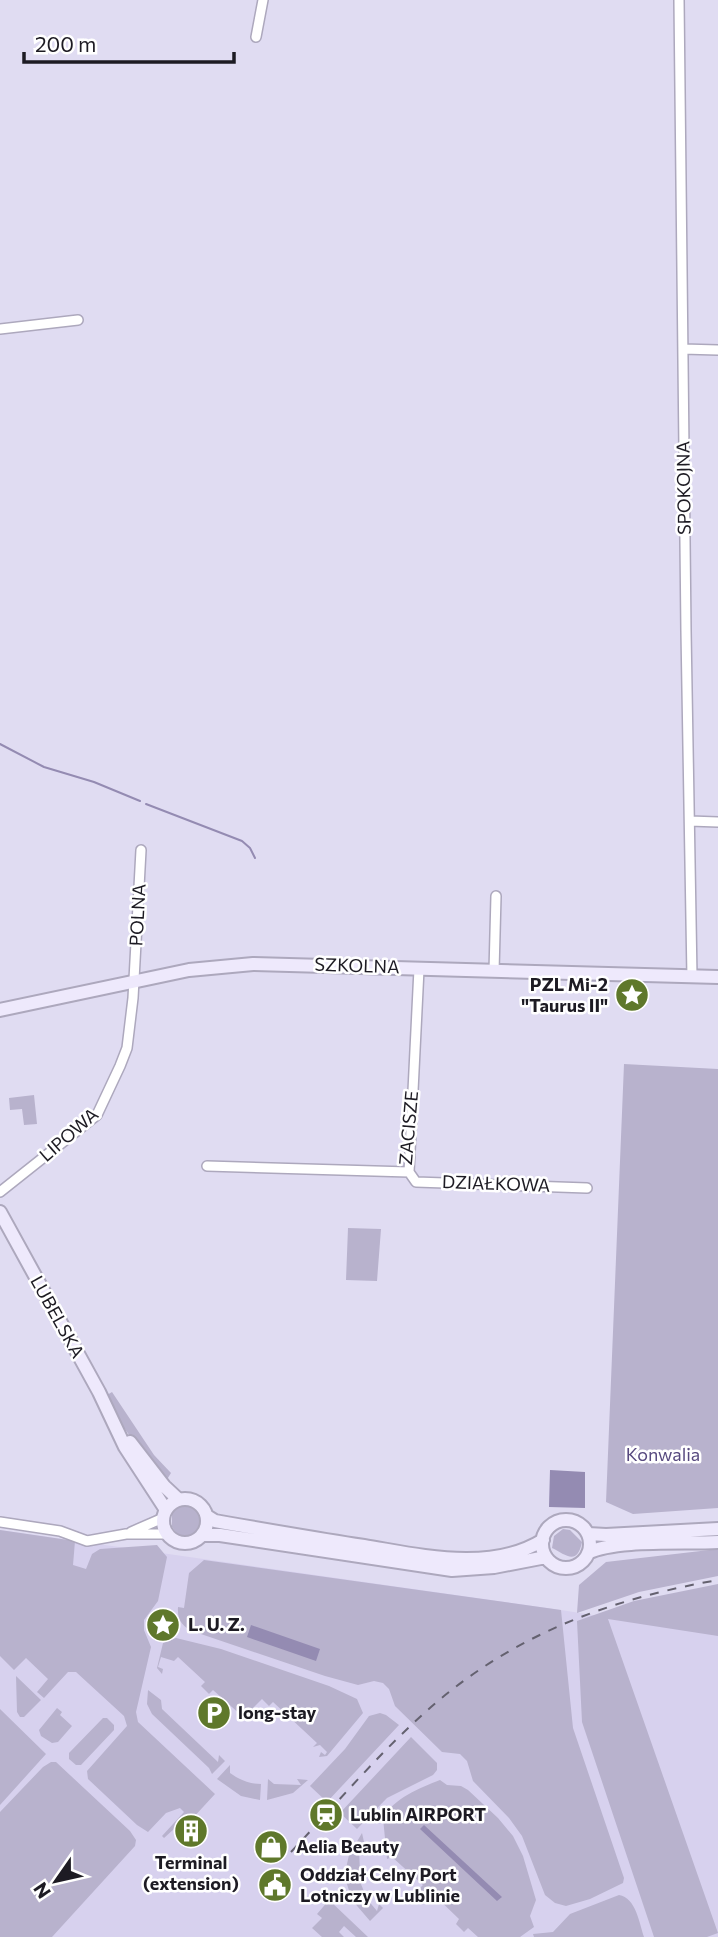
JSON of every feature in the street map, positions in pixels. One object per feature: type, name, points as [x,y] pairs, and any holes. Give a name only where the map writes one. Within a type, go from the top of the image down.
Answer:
[{"type":"main road","name":"SZKOLNA","points":[[0,1010],[200,968],[253,964],[718,977]]},
{"type":"main road","name":"LUBELSKA","points":[[0,1212],[115,1422],[125,1447],[164,1514]]},
{"type":"main road","name":"LUBELSKA","points":[[115,1422],[178,1500]]},
{"type":"main road","points":[[178,1500],[196,1502],[207,1516],[206,1528],[194,1541],[184,1543],[167,1534],[164,1514],[178,1500]]},
{"type":"main road","points":[[207,1516],[215,1521],[251,1528],[456,1559],[527,1548],[542,1540],[548,1528],[562,1520],[576,1522],[588,1534],[588,1553]]},
{"type":"main road","points":[[588,1534],[718,1528]]},
{"type":"main road","points":[[202,1535],[220,1535],[452,1570],[494,1567],[546,1557]]},
{"type":"main road","points":[[542,1540],[546,1557],[554,1564],[568,1567],[580,1563],[588,1553],[595,1550],[621,1546],[718,1542]]},
{"type":"street","points":[[256,37],[263,0]]},
{"type":"street","name":"SPOKOJNA","points":[[679,0],[692,977]]},
{"type":"street","points":[[0,329],[78,320]]},
{"type":"street","points":[[683,349],[718,350]]},
{"type":"street","points":[[690,821],[718,822]]},
{"type":"street","name":"POLNA","points":[[135,981],[141,850]]},
{"type":"street","points":[[494,971],[496,896]]},
{"type":"street","name":"ZACISZE","points":[[207,1166],[410,1172],[419,969]]},
{"type":"street","name":"LIPOWA","points":[[0,1192],[87,1124],[100,1110],[127,1048],[135,981]]},
{"type":"street","name":"DZIAŁKOWA","points":[[410,1172],[416,1182],[587,1188]]},
{"type":"street","points":[[126,1534],[164,1514]]},
{"type":"street","points":[[0,1522],[60,1531],[87,1541],[126,1534],[167,1534]]},
{"type":"shaded area","points":[[550,1470],[585,1472],[585,1508],[549,1507]]},
{"type":"shaded area","points":[[0,1530],[718,1635],[718,1937],[0,1937]]},
{"type":"shaded area","points":[[251,1625],[320,1649],[316,1661],[247,1637]]},
{"type":"shaded area","points":[[424,1825],[502,1897],[497,1901],[420,1829]]},
{"type":"green space","name":"Konwalia","points":[[624,1064],[718,1069],[718,1508],[633,1514],[606,1502]]},
{"type":"green space","points":[[34,1095],[37,1124],[24,1125],[22,1109],[10,1110],[9,1098]]},
{"type":"green space","points":[[348,1228],[381,1229],[377,1281],[346,1280]]},
{"type":"green space","points":[[112,1392],[154,1455],[171,1473],[166,1481],[116,1416],[107,1395]]},
{"type":"green space","points":[[183,1504],[195,1507],[201,1516],[200,1532],[191,1538],[180,1538],[172,1527],[172,1508]]},
{"type":"green space","points":[[563,1529],[570,1530],[582,1542],[580,1550],[574,1556],[570,1557],[552,1548],[554,1536]]},
{"type":"green space","points":[[0,1530],[75,1541],[73,1565],[86,1569],[92,1554],[100,1549],[157,1545],[167,1557],[158,1601],[144,1620],[144,1630],[151,1647],[136,1712],[138,1722],[215,1794],[180,1832],[174,1829],[164,1838],[162,1836],[184,1812],[180,1808],[166,1813],[148,1832],[88,1779],[87,1771],[127,1726],[124,1716],[76,1672],[68,1672],[44,1698],[37,1692],[48,1679],[26,1658],[14,1670],[0,1656]]},
{"type":"green space","points":[[718,1549],[718,1576],[639,1592],[577,1613],[579,1585],[606,1562]]},
{"type":"green space","points":[[204,1560],[561,1610],[573,1728],[624,1878],[623,1883],[590,1899],[566,1906],[555,1903],[545,1895],[522,1836],[509,1818],[473,1781],[467,1761],[460,1754],[442,1752],[395,1706],[389,1689],[383,1683],[374,1681],[358,1685],[325,1676],[187,1628],[180,1620],[178,1607],[184,1608],[189,1573]]},
{"type":"green space","points":[[718,1584],[718,1636],[608,1619],[718,1933],[707,1937],[654,1937],[582,1722],[577,1621],[634,1601]]},
{"type":"green space","points":[[176,1638],[221,1649],[329,1686],[357,1699],[363,1713],[327,1756],[319,1757],[321,1752],[325,1755],[327,1752],[320,1745],[313,1747],[317,1743],[273,1702],[269,1706],[262,1699],[239,1722],[242,1716],[213,1690],[209,1694],[201,1686],[205,1682],[178,1657],[174,1661],[161,1657],[158,1667],[163,1669],[162,1674],[157,1668],[163,1643]]},
{"type":"green space","points":[[16,1676],[41,1700],[24,1717],[20,1717],[17,1712]]},
{"type":"green space","points":[[148,1690],[161,1700],[162,1709],[218,1762],[219,1755],[225,1761],[212,1774],[209,1768],[152,1714],[147,1704]]},
{"type":"green space","points":[[57,1708],[62,1712],[60,1715],[72,1726],[58,1742],[52,1743],[41,1736],[39,1730]]},
{"type":"green space","points":[[0,1709],[46,1754],[0,1805]]},
{"type":"green space","points":[[380,1713],[399,1725],[327,1802],[310,1786],[345,1749],[369,1716]]},
{"type":"green space","points":[[103,1718],[107,1718],[114,1725],[114,1730],[81,1765],[76,1765],[69,1759],[69,1753]]},
{"type":"green space","points":[[411,1737],[437,1763],[437,1770],[433,1775],[387,1798],[357,1829],[340,1813]]},
{"type":"green space","points":[[51,1762],[56,1762],[130,1831],[136,1840],[135,1846],[52,1937],[0,1937],[0,1812]]},
{"type":"green space","points":[[230,1765],[230,1773],[241,1780],[261,1784],[260,1800],[241,1796],[217,1779]]},
{"type":"green space","points":[[268,1779],[274,1784],[301,1785],[297,1779],[308,1780],[293,1793],[267,1800]]},
{"type":"green space","points":[[440,1780],[447,1785],[461,1786],[468,1790],[513,1836],[523,1856],[536,1900],[530,1916],[534,1927],[520,1937],[478,1937],[468,1928],[464,1932],[456,1924],[459,1919],[432,1893],[428,1897],[419,1889],[423,1885],[392,1857],[387,1859],[383,1818],[401,1799]]},
{"type":"green space","points":[[362,1833],[364,1842],[359,1848],[360,1872],[345,1873],[349,1855]]},
{"type":"green space","points":[[367,1878],[361,1884],[367,1899],[377,1911],[379,1904],[383,1908],[370,1921],[352,1900],[346,1881]]},
{"type":"green space","points":[[619,1895],[625,1897],[633,1906],[644,1937],[534,1937],[533,1934],[553,1932],[570,1914]]},
{"type":"green space","points":[[329,1900],[368,1937],[356,1937],[344,1926],[339,1932],[344,1937],[322,1937],[312,1928],[322,1918],[317,1914]]},
{"type":"waterway","points":[[0,744],[44,767],[94,782],[140,801]]},
{"type":"waterway","points":[[146,804],[242,841],[250,848],[255,858]]},
{"type":"railway","points":[[291,1852],[377,1759],[431,1707],[496,1659],[566,1623],[602,1609],[718,1580]]},
{"type":"place","name":"PZL Mi-2 \"Taurus II\"","points":[[632,995]]},
{"type":"place","name":"L. U. Z.","points":[[163,1625]]},
{"type":"place","name":"long-stay","points":[[214,1713]]},
{"type":"place","name":"Lublin AIRPORT","points":[[326,1815]]},
{"type":"place","name":"Terminal (extension)","points":[[191,1831]]},
{"type":"place","name":"Aelia Beauty","points":[[271,1847]]},
{"type":"place","name":"Oddział Celny Port Lotniczy w Lublinie","points":[[275,1885]]}]
